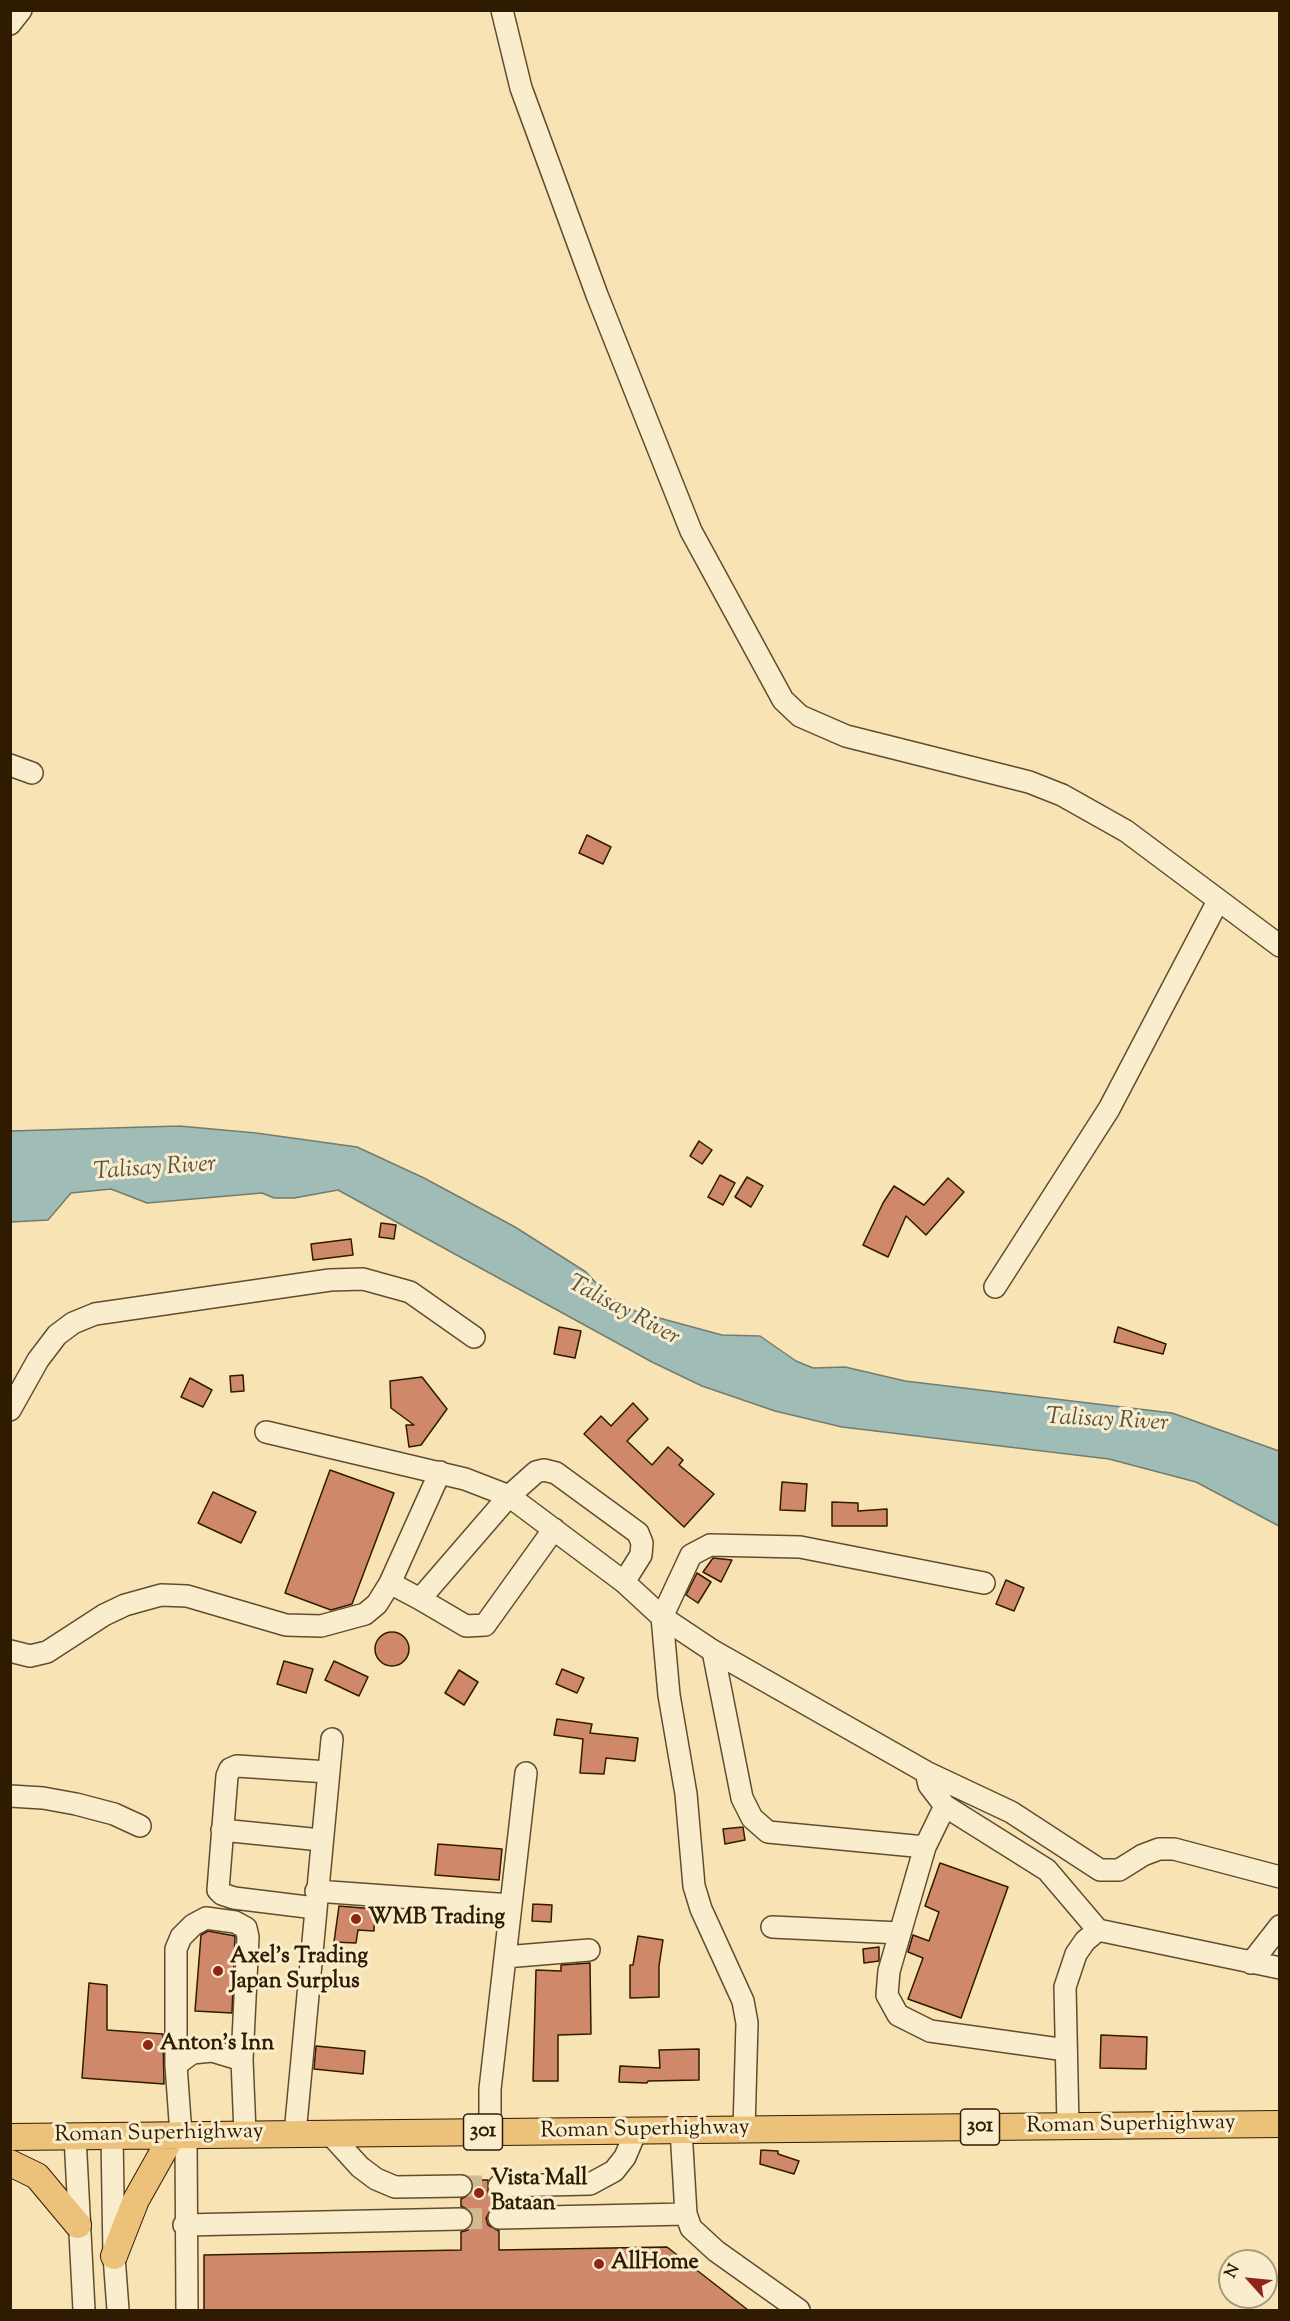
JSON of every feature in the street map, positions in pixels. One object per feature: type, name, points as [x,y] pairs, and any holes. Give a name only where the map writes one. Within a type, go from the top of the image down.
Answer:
[{"type":"main road","name":"Roman Superhighway","points":[[10,2137],[1280,2124]]},
{"type":"main road","points":[[114,2256],[136,2200],[180,2135]]},
{"type":"main road","points":[[10,2163],[37,2176],[78,2225]]},
{"type":"street","points":[[10,24],[21,10]]},
{"type":"street","points":[[502,10],[521,88],[597,295],[691,531],[783,700],[800,716],[846,736],[1029,782],[1062,795],[1126,831],[1280,946]]},
{"type":"street","points":[[10,765],[32,772]]},
{"type":"street","points":[[995,1287],[1109,1109],[1218,901]]},
{"type":"street","points":[[10,1410],[38,1360],[57,1335],[73,1323],[95,1314],[330,1280],[363,1279],[410,1292],[474,1337]]},
{"type":"street","points":[[266,1432],[440,1472],[508,1496],[624,1582],[662,1617],[713,1651],[926,1772],[1011,1812],[1100,1870],[1119,1870],[1143,1855],[1159,1849],[1174,1849],[1280,1877]]},
{"type":"street","points":[[420,1599],[508,1496],[536,1472],[544,1470],[556,1473],[638,1533],[642,1543],[641,1555],[624,1582]]},
{"type":"street","points":[[10,1651],[30,1656],[47,1652],[125,1605],[161,1595],[188,1596],[286,1625],[321,1626],[365,1614],[377,1604],[390,1583],[440,1472]]},
{"type":"street","points":[[390,1583],[466,1626],[485,1625],[554,1529]]},
{"type":"street","points":[[744,2130],[747,2024],[743,2001],[701,1909],[694,1886],[686,1794],[669,1695],[662,1617],[691,1555],[710,1545],[800,1547],[984,1583]]},
{"type":"street","points":[[713,1651],[742,1798],[752,1818],[768,1832],[925,1847]]},
{"type":"street","points":[[295,2134],[332,1739]]},
{"type":"street","points":[[328,1772],[234,1767],[227,1776],[217,1886],[222,1894],[316,1900],[511,1905]]},
{"type":"street","points":[[926,1772],[928,1785],[945,1806],[1047,1870],[1098,1930],[1280,1968]]},
{"type":"street","points":[[490,2132],[490,2089],[526,1773]]},
{"type":"street","points":[[10,1796],[76,1804],[114,1814],[140,1826]]},
{"type":"street","points":[[945,1806],[925,1847],[889,1971],[887,1995],[898,2014],[930,2031],[1066,2050]]},
{"type":"street","points":[[222,1830],[321,1840]]},
{"type":"street","points":[[187,2310],[176,2065],[176,1949],[181,1937],[193,1925],[206,1918],[236,1922],[246,1928],[248,1937],[242,2060],[246,2133]]},
{"type":"street","points":[[1251,1963],[1280,1926]]},
{"type":"street","points":[[772,1927],[900,1933]]},
{"type":"street","points":[[1068,2126],[1064,2011],[1069,1970],[1085,1941],[1098,1930]]},
{"type":"street","points":[[505,1957],[589,1950]]},
{"type":"street","points":[[176,2065],[192,2053],[212,2051],[242,2060]]},
{"type":"street","points":[[681,2130],[686,2214],[691,2228],[701,2240],[798,2310]]},
{"type":"street","points":[[499,2186],[590,2184],[614,2171],[625,2157],[636,2131]]},
{"type":"street","points":[[330,2134],[360,2167],[376,2179],[395,2187],[461,2186]]},
{"type":"street","points":[[75,2136],[84,2310]]},
{"type":"street","points":[[112,2136],[114,2256],[118,2310]]},
{"type":"street","points":[[499,2218],[686,2214]]},
{"type":"street","points":[[184,2225],[461,2219]]},
{"type":"water","name":"Talisay River","points":[[179,1126],[256,1133],[357,1147],[424,1178],[515,1227],[586,1272],[608,1296],[637,1312],[722,1335],[760,1336],[796,1361],[813,1368],[845,1367],[905,1381],[1172,1413],[1279,1451],[1279,1526],[1196,1482],[1109,1459],[842,1427],[775,1411],[702,1386],[652,1362],[338,1190],[294,1198],[274,1198],[262,1193],[147,1203],[111,1189],[71,1193],[48,1220],[11,1222],[11,1131]]},
{"type":"building","points":[[587,835],[611,847],[603,864],[579,853]]},
{"type":"building","points":[[699,1141],[712,1150],[702,1164],[690,1156]]},
{"type":"building","points":[[720,1175],[735,1183],[723,1205],[708,1197]]},
{"type":"building","points":[[747,1177],[763,1186],[751,1207],[735,1197]]},
{"type":"building","points":[[948,1178],[964,1192],[926,1235],[906,1216],[888,1257],[863,1245],[883,1203],[894,1186],[924,1205]]},
{"type":"building","points":[[381,1223],[396,1225],[394,1239],[379,1237]]},
{"type":"building","points":[[351,1239],[353,1255],[313,1260],[311,1244]]},
{"type":"building","points":[[559,1327],[581,1331],[575,1358],[554,1354]]},
{"type":"building","points":[[1118,1327],[1166,1344],[1163,1354],[1114,1342]]},
{"type":"building","points":[[243,1375],[244,1391],[231,1392],[230,1376]]},
{"type":"building","points":[[422,1377],[447,1409],[421,1445],[409,1447],[406,1425],[414,1425],[391,1408],[390,1381]]},
{"type":"building","points":[[190,1378],[212,1390],[203,1407],[181,1397]]},
{"type":"building","points":[[633,1403],[648,1419],[627,1441],[652,1465],[668,1447],[683,1460],[679,1465],[714,1494],[684,1527],[584,1434],[601,1416],[611,1426]]},
{"type":"building","points":[[330,1470],[394,1493],[352,1604],[331,1610],[285,1593]]},
{"type":"building","points":[[782,1482],[807,1484],[805,1511],[780,1510]]},
{"type":"building","points":[[213,1492],[256,1512],[241,1543],[198,1523]]},
{"type":"building","points":[[832,1502],[858,1503],[858,1511],[887,1509],[887,1526],[832,1526]]},
{"type":"building","points":[[713,1558],[732,1560],[721,1582],[703,1572]]},
{"type":"building","points":[[697,1573],[711,1582],[698,1603],[686,1595]]},
{"type":"building","points":[[1006,1580],[1024,1588],[1014,1611],[996,1604]]},
{"type":"building","points":[[392,1632],[404,1637],[409,1649],[404,1661],[392,1666],[380,1661],[375,1649],[380,1637]]},
{"type":"building","points":[[284,1661],[313,1669],[306,1693],[277,1684]]},
{"type":"building","points":[[334,1661],[368,1677],[359,1696],[325,1680]]},
{"type":"building","points":[[562,1669],[584,1678],[577,1693],[556,1684]]},
{"type":"building","points":[[459,1670],[478,1682],[464,1705],[445,1693]]},
{"type":"building","points":[[557,1719],[592,1724],[590,1733],[638,1738],[635,1761],[606,1758],[604,1774],[580,1773],[583,1739],[554,1735]]},
{"type":"building","points":[[743,1827],[745,1840],[725,1844],[723,1829]]},
{"type":"building","points":[[438,1844],[502,1849],[499,1880],[435,1875]]},
{"type":"building","points":[[940,1863],[1008,1887],[961,2018],[908,1999],[923,1958],[908,1952],[913,1935],[929,1941],[939,1912],[925,1906]]},
{"type":"building","points":[[533,1904],[552,1905],[551,1922],[532,1921]]},
{"type":"building","name":"WMB Trading","points":[[339,1906],[375,1909],[374,1931],[358,1930],[356,1943],[334,1942]]},
{"type":"building","name":"Axel's Trading Japan Surplus","points":[[208,1931],[235,1936],[232,2013],[195,2011],[201,1935]]},
{"type":"building","points":[[638,1936],[663,1940],[659,1966],[659,1997],[630,1998],[630,1965],[633,1965]]},
{"type":"building","points":[[879,1947],[879,1961],[864,1963],[863,1949]]},
{"type":"building","points":[[590,1963],[591,2034],[558,2035],[558,2081],[533,2081],[536,1970],[561,1971],[561,1965]]},
{"type":"building","points":[[89,1983],[107,1985],[107,2030],[163,2034],[164,2084],[82,2078]]},
{"type":"building","points":[[1101,2035],[1147,2037],[1146,2069],[1100,2068]]},
{"type":"building","points":[[316,2046],[365,2051],[363,2074],[314,2069]]},
{"type":"building","points":[[699,2049],[699,2080],[619,2082],[620,2066],[660,2068],[659,2050]]},
{"type":"building","points":[[761,2150],[778,2151],[778,2154],[799,2161],[794,2174],[760,2164]]},
{"type":"building","points":[[472,2180],[488,2180],[488,2192],[499,2199],[499,2205],[492,2207],[486,2218],[488,2225],[499,2231],[499,2250],[667,2247],[748,2310],[204,2310],[204,2255],[461,2250],[461,2232],[468,2230],[474,2219],[472,2212],[461,2206],[461,2199],[472,2193]]},
{"type":"tunnel","points":[[461,2186],[499,2186]]},
{"type":"tunnel","points":[[461,2219],[499,2218]]},
{"type":"place","name":"WMB Trading","points":[[356,1919]]},
{"type":"place","name":"Axel's Trading Japan Surplus","points":[[218,1971]]},
{"type":"place","name":"Anton's Inn","points":[[148,2045]]},
{"type":"place","name":"Vista Mall Bataan","points":[[479,2193]]},
{"type":"place","name":"AllHome","points":[[599,2264]]}]
